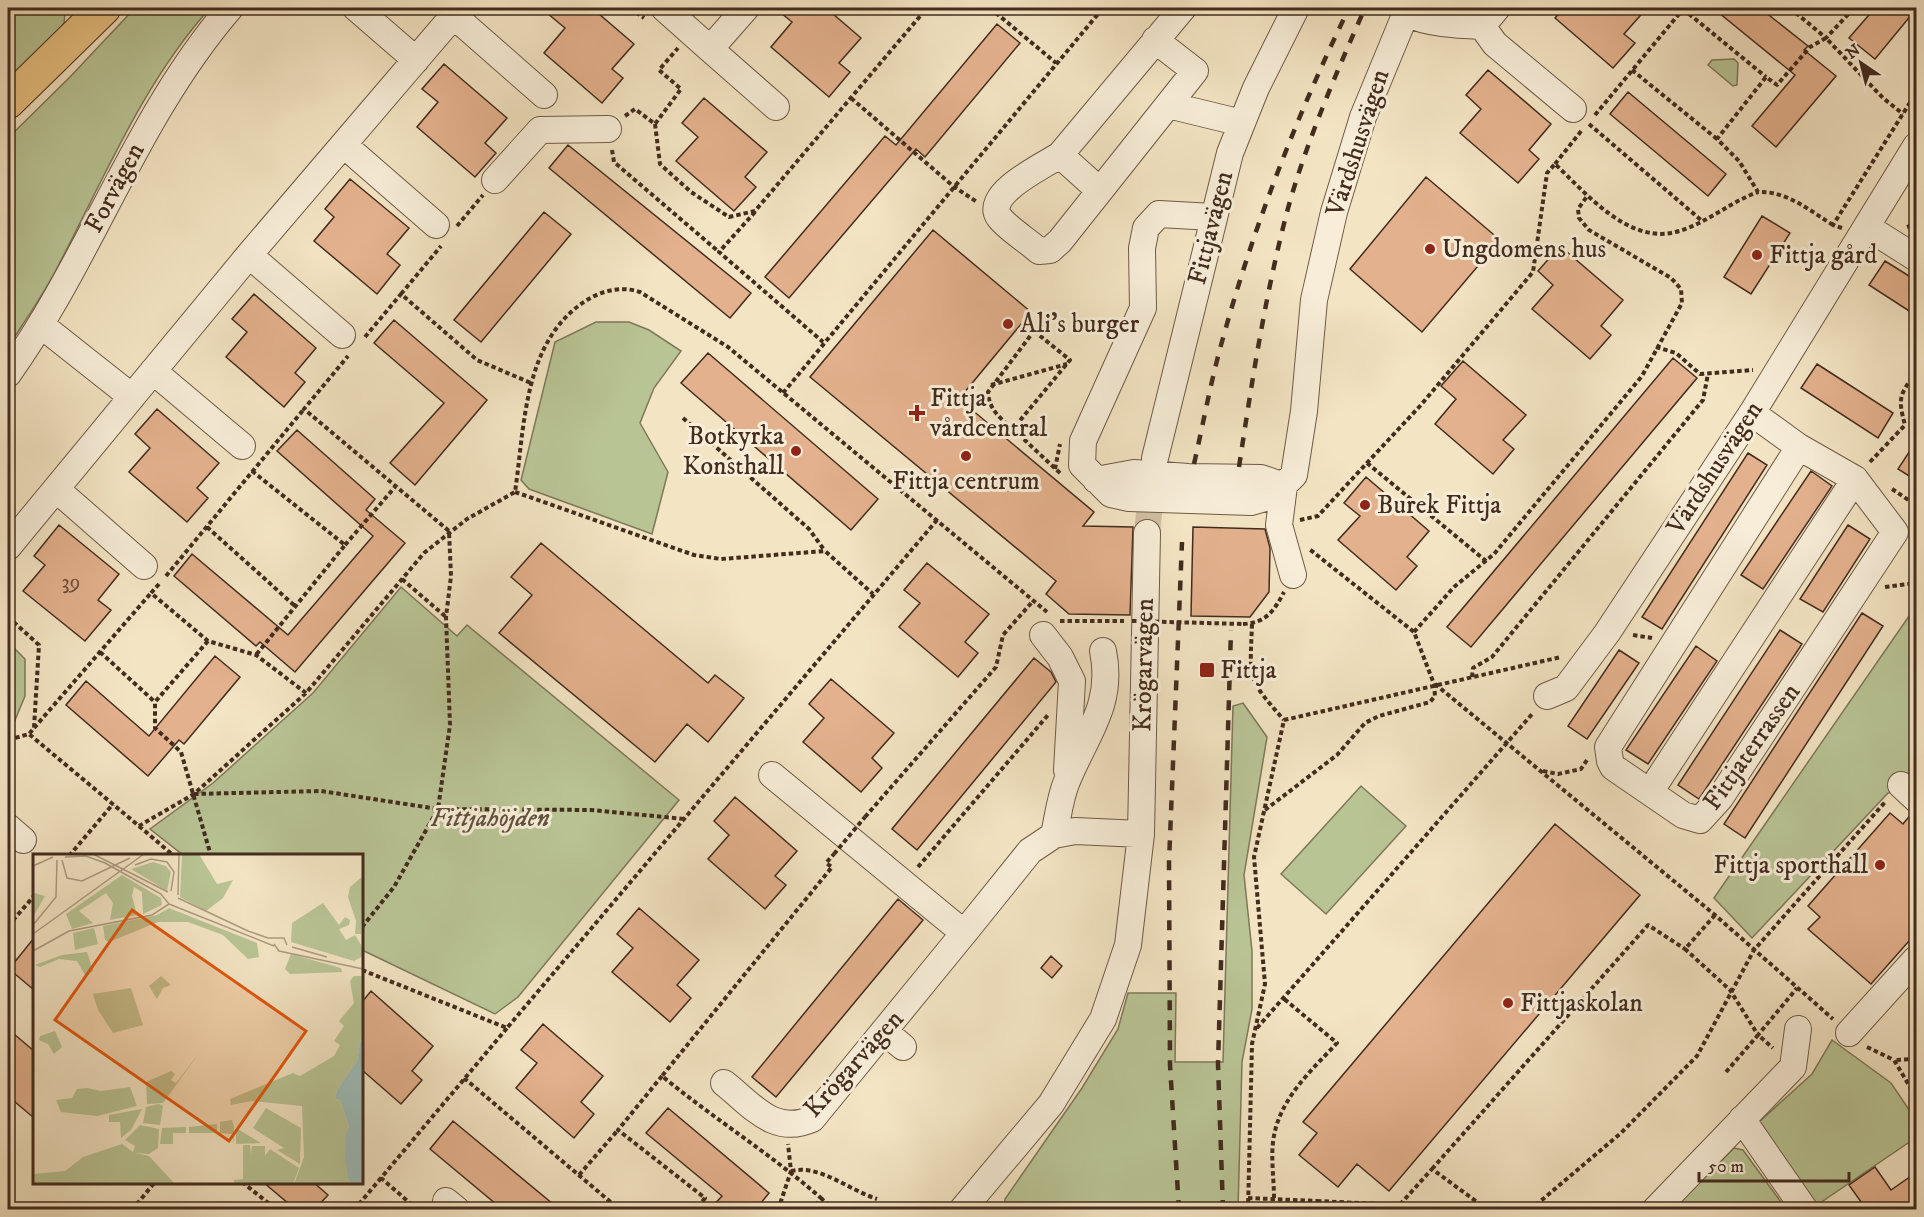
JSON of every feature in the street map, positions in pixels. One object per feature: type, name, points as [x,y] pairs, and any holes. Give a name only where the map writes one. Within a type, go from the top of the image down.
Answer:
[{"type":"main road","points":[[8,102],[97,11]]},
{"type":"street","name":"Forvägen","points":[[8,374],[41,325],[150,122],[193,55],[230,8]]},
{"type":"street","points":[[356,8],[416,60]]},
{"type":"street","points":[[664,8],[776,107]]},
{"type":"street","points":[[710,49],[746,8]]},
{"type":"street","points":[[1155,40],[1195,71],[1060,241],[1050,250],[1039,250],[999,217],[996,208],[1000,195],[1010,185],[1060,155],[1155,40],[1183,8]]},
{"type":"street","name":"Fittjavägen","points":[[1155,458],[1230,153],[1256,88],[1296,8]]},
{"type":"street","name":"Värdshusvägen","points":[[1280,525],[1284,486],[1293,476],[1304,411],[1314,300],[1334,212],[1363,117],[1406,10],[1416,18],[1450,25],[1490,17],[1495,44],[1581,116]]},
{"type":"street","points":[[8,547],[249,255],[457,12],[544,95]]},
{"type":"street","points":[[1168,105],[1242,123]]},
{"type":"street","points":[[495,180],[540,130],[608,129]]},
{"type":"street","points":[[344,145],[436,225]]},
{"type":"street","name":"Värdshusvägen","points":[[1547,696],[1566,688],[1607,633],[1752,413],[1856,228],[1917,146]]},
{"type":"street","points":[[1060,155],[1099,190]]},
{"type":"street","points":[[1213,217],[1160,214],[1146,228],[1142,248],[1143,308],[1083,441],[1082,465],[1111,494],[1140,499],[1251,502],[1272,496],[1284,486]]},
{"type":"street","points":[[1856,228],[1917,258]]},
{"type":"street","points":[[249,255],[354,340]]},
{"type":"street","points":[[41,325],[132,397]]},
{"type":"street","points":[[153,371],[242,446]]},
{"type":"street","name":"Fittjaterrassen","points":[[1752,413],[1799,447],[1855,479],[1896,532],[1707,815],[1700,820],[1683,815],[1613,767],[1608,747],[1799,447]]},
{"type":"street","points":[[1650,792],[1855,479]]},
{"type":"street","points":[[56,489],[144,566]]},
{"type":"street","points":[[1280,525],[1293,575]]},
{"type":"street","name":"Krögarvägen","points":[[970,1206],[1051,1104],[1103,1019],[1128,945],[1141,834],[1147,533]]},
{"type":"street","points":[[1050,623],[1060,657],[1072,681],[1066,782]]},
{"type":"street","name":"Krögarvägen","points":[[1054,835],[1066,782],[1103,704],[1107,670],[1103,651]]},
{"type":"street","points":[[772,775],[964,933]]},
{"type":"street","name":"Krögarvägen","points":[[723,1083],[775,1123],[781,1125],[812,1119],[894,1040],[964,933],[1030,851],[1054,835],[1075,831],[1141,834]]},
{"type":"street","points":[[1849,1033],[1917,959]]},
{"type":"street","points":[[1654,1209],[1793,1067],[1798,1029]]},
{"type":"street","points":[[1742,1119],[1805,1209]]},
{"type":"path","points":[[719,252],[927,8]]},
{"type":"path","points":[[990,8],[1056,63]]},
{"type":"path","points":[[783,393],[1103,8]]},
{"type":"path","points":[[1280,525],[1318,516],[1420,406],[1533,272],[1547,173],[1555,164],[1581,116],[1632,70],[1684,8],[1777,85],[1810,47],[1826,38],[1854,8]]},
{"type":"path","points":[[1790,8],[1826,38],[1883,98],[1903,114]]},
{"type":"path","points":[[678,47],[659,70],[681,89],[655,124],[660,164],[691,192],[729,217],[755,211]]},
{"type":"path","points":[[1632,70],[1717,139],[1739,161],[1758,192]]},
{"type":"path","points":[[1717,139],[1766,77]]},
{"type":"path","points":[[1833,225],[1917,93]]},
{"type":"path","points":[[851,98],[953,186]]},
{"type":"path","points":[[655,124],[635,109],[608,129],[614,162],[824,342]]},
{"type":"path","points":[[1581,116],[1701,220]]},
{"type":"path","points":[[1555,164],[1609,213],[1638,231],[1660,234],[1679,231],[1740,198],[1758,192],[1774,191],[1790,197],[1833,225],[1856,228]]},
{"type":"path","points":[[1414,632],[1454,587],[1486,561],[1642,376],[1682,303],[1681,289],[1671,278],[1589,230],[1579,218],[1578,209],[1588,195]]},
{"type":"path","points":[[515,492],[531,382],[541,351],[560,321],[595,295],[629,288],[728,347],[1033,601],[1050,623],[1132,621],[1252,624],[1272,614],[1293,575]]},
{"type":"path","points":[[8,740],[29,734],[207,527],[304,409],[354,340],[401,294],[477,360],[531,382]]},
{"type":"path","points":[[1034,331],[1070,360],[1013,429],[995,414],[989,404],[990,386],[1034,331]]},
{"type":"path","points":[[1656,348],[1676,353],[1700,374],[1754,370]]},
{"type":"path","points":[[990,386],[1068,363]]},
{"type":"path","points":[[1472,677],[1473,668],[1492,657],[1703,400],[1708,374]]},
{"type":"path","points":[[1855,479],[1905,425],[1900,407],[1900,394],[1915,375]]},
{"type":"path","points":[[304,409],[449,531],[451,576],[447,617],[450,725],[438,808],[394,887],[363,926]]},
{"type":"path","points":[[683,418],[809,529],[825,551],[873,594]]},
{"type":"path","points":[[1367,463],[1486,561]]},
{"type":"path","points":[[252,471],[345,545]]},
{"type":"path","points":[[256,654],[395,487]]},
{"type":"path","points":[[139,826],[194,794],[306,693],[424,553],[449,531],[515,492],[694,555],[721,559],[825,551]]},
{"type":"path","points":[[354,1209],[937,520]]},
{"type":"path","points":[[1264,811],[1337,755],[1365,723],[1379,716],[1430,702],[1435,696],[1434,684],[1414,632],[1280,525]]},
{"type":"path","points":[[207,527],[296,606]]},
{"type":"path","points":[[402,579],[447,617]]},
{"type":"path","points":[[151,593],[208,641],[256,654],[306,693]]},
{"type":"path","points":[[579,1175],[618,1131],[832,867],[826,863],[996,667],[1004,635],[1033,601]]},
{"type":"path","points":[[8,617],[39,645],[34,728]]},
{"type":"path","points":[[1252,624],[1250,675],[1257,690],[1284,720]]},
{"type":"path","points":[[1631,634],[1654,639]]},
{"type":"path","points":[[208,641],[156,702],[155,728],[181,752],[211,854]]},
{"type":"path","points":[[100,652],[156,702]]},
{"type":"path","points":[[1284,720],[1564,656]]},
{"type":"path","points":[[1434,684],[1715,915],[1849,1033],[1871,1050],[1894,1060],[1917,1059]]},
{"type":"path","points":[[916,869],[1072,687]]},
{"type":"path","points":[[1257,1028],[1547,696]]},
{"type":"path","points":[[1248,1209],[1252,1044],[1265,984],[1254,857],[1284,720]]},
{"type":"path","points":[[29,734],[173,854]]},
{"type":"path","points":[[194,794],[321,791],[438,808],[591,810],[686,819]]},
{"type":"path","points":[[1530,1209],[1621,1133],[1696,1056],[1730,990],[1754,950],[1909,792]]},
{"type":"path","points":[[70,854],[114,804]]},
{"type":"path","points":[[8,927],[33,897]]},
{"type":"path","points":[[1685,949],[1715,915]]},
{"type":"path","points":[[1395,1209],[1648,925],[1685,949],[1730,990],[1758,1035],[1793,1067]]},
{"type":"path","points":[[363,970],[507,1028]]},
{"type":"path","points":[[1726,1072],[1797,988]]},
{"type":"path","points":[[1274,1198],[1273,1144],[1282,1112],[1289,1096],[1337,1043],[1283,998]]},
{"type":"path","points":[[1894,1060],[1917,1096]]},
{"type":"path","points":[[662,1076],[712,1117],[791,1171],[834,1209]]},
{"type":"path","points":[[464,1078],[620,1209]]},
{"type":"path","points":[[618,1131],[705,1198],[696,1209]]},
{"type":"path","points":[[791,1171],[808,1168],[856,1192],[877,1199]]},
{"type":"path","points":[[1432,1169],[1488,1209]]},
{"type":"path","points":[[778,1209],[791,1171]]},
{"type":"path","points":[[381,1178],[418,1209]]},
{"type":"path","points":[[132,1209],[153,1184]]},
{"type":"path","points":[[245,1184],[277,1209]]},
{"type":"path","points":[[809,1209],[822,1198]]},
{"type":"path","points":[[1248,1198],[1400,1205]]},
{"type":"path","points":[[1317,1201],[1317,1209]]},
{"type":"green space","points":[[8,8],[61,8],[65,12],[63,34],[8,86]]},
{"type":"green space","points":[[135,8],[210,8],[164,68],[144,101],[107,168],[51,280],[8,347],[8,138]]},
{"type":"green space","points":[[1734,59],[1738,63],[1737,85],[1733,86],[1708,65],[1712,60]]},
{"type":"green space","points":[[596,322],[629,322],[649,330],[681,351],[654,388],[640,423],[668,472],[652,534],[529,489],[521,480],[555,342]]},
{"type":"green space","name":"Fittjahöjden","points":[[401,587],[457,636],[467,625],[679,800],[518,997],[495,1014],[363,950],[363,854],[182,854],[150,829],[213,783],[313,693]]},
{"type":"green space","points":[[1916,606],[1916,789],[1888,793],[1752,938],[1714,898]]},
{"type":"green space","points":[[8,642],[25,659],[25,696],[8,737]]},
{"type":"green space","points":[[1243,703],[1267,737],[1244,875],[1252,951],[1252,1009],[1242,1062],[1238,1209],[1004,1209],[1005,1199],[1082,1088],[1118,1029],[1128,993],[1176,993],[1175,1062],[1223,1062],[1233,706]]},
{"type":"green space","points":[[1361,786],[1406,826],[1326,914],[1281,874]]},
{"type":"green space","points":[[1832,1040],[1891,1083],[1916,1120],[1916,1155],[1908,1143],[1817,1205],[1759,1122],[1812,1074]]},
{"type":"green space","points":[[1734,1148],[1743,1150],[1786,1209],[1672,1210]]},
{"type":"building","points":[[541,8],[592,8],[634,44],[612,69],[623,78],[602,103],[544,53],[565,28]]},
{"type":"building","points":[[775,8],[826,8],[861,38],[839,63],[850,72],[829,97],[771,47],[792,22]]},
{"type":"building","points":[[1564,8],[1647,8],[1624,34],[1635,43],[1613,68],[1555,18]]},
{"type":"building","points":[[1713,8],[1760,8],[1808,46],[1804,50],[1836,76],[1776,147],[1752,126],[1795,75]]},
{"type":"building","points":[[1875,8],[1917,8],[1875,59],[1849,38]]},
{"type":"building","points":[[997,24],[1020,43],[925,157],[916,149],[789,298],[765,277],[885,136],[896,145]]},
{"type":"building","points":[[444,64],[507,118],[485,143],[496,153],[475,177],[417,127],[438,102],[422,89]]},
{"type":"building","points":[[1488,70],[1551,124],[1529,150],[1539,159],[1518,183],[1460,133],[1481,109],[1466,95]]},
{"type":"building","points":[[1628,92],[1726,174],[1708,196],[1610,114]]},
{"type":"building","points":[[704,98],[767,152],[745,177],[756,187],[734,211],[676,161],[698,137],[682,123]]},
{"type":"building","points":[[568,145],[751,293],[730,318],[549,168]]},
{"type":"building","name":"Ungdomens hus","points":[[1426,177],[1500,240],[1422,332],[1350,269]]},
{"type":"building","points":[[350,179],[409,228],[387,254],[400,265],[377,294],[314,241],[334,217],[325,209]]},
{"type":"building","points":[[544,212],[571,234],[481,342],[454,320]]},
{"type":"building","name":"Fittja gård","points":[[1762,216],[1790,233],[1751,294],[1724,277]]},
{"type":"building","name":"Fittja centrum","points":[[933,230],[1031,312],[959,399],[1094,512],[1083,526],[1133,527],[1130,615],[1069,614],[1046,594],[1056,581],[810,377]]},
{"type":"building","points":[[1560,246],[1623,300],[1601,326],[1611,335],[1590,359],[1532,309],[1553,285],[1538,271]]},
{"type":"building","points":[[1885,261],[1917,281],[1917,316],[1869,285]]},
{"type":"building","points":[[254,294],[316,348],[295,373],[305,382],[284,407],[226,357],[247,332],[232,319]]},
{"type":"building","points":[[394,320],[487,400],[415,485],[390,463],[444,403],[374,343]]},
{"type":"building","points":[[708,353],[878,499],[851,530],[681,383]]},
{"type":"building","points":[[1673,358],[1697,378],[1471,647],[1447,627]]},
{"type":"building","points":[[1463,361],[1526,415],[1503,440],[1514,449],[1493,474],[1435,424],[1456,399],[1441,386]]},
{"type":"building","points":[[1817,364],[1893,413],[1878,438],[1801,388]]},
{"type":"building","points":[[157,409],[219,463],[197,488],[208,498],[187,522],[129,472],[150,448],[135,434]]},
{"type":"building","points":[[297,430],[375,499],[366,510],[405,543],[295,672],[260,642],[256,646],[174,576],[192,554],[288,635],[373,536],[277,451]]},
{"type":"building","points":[[1917,440],[1917,481],[1898,469]]},
{"type":"building","points":[[1748,453],[1767,465],[1662,629],[1642,617]]},
{"type":"building","points":[[1811,471],[1832,486],[1763,589],[1741,575]]},
{"type":"building","points":[[1366,477],[1429,531],[1407,557],[1417,566],[1396,590],[1338,540],[1360,516],[1344,503]]},
{"type":"building","points":[[59,525],[119,574],[98,600],[111,610],[85,641],[23,591],[45,565],[34,556]]},
{"type":"building","points":[[1848,525],[1870,539],[1823,612],[1800,599]]},
{"type":"building","points":[[1193,527],[1265,529],[1270,548],[1269,592],[1250,617],[1191,616]]},
{"type":"building","points":[[541,543],[708,683],[715,675],[744,698],[708,742],[687,724],[655,762],[499,633],[532,595],[511,577]]},
{"type":"building","points":[[927,563],[989,614],[965,642],[978,653],[958,677],[899,627],[920,603],[904,590]]},
{"type":"building","points":[[1862,613],[1883,626],[1745,838],[1724,824]]},
{"type":"building","points":[[1780,630],[1802,644],[1699,799],[1678,785]]},
{"type":"building","points":[[1696,646],[1717,661],[1648,764],[1626,750]]},
{"type":"building","points":[[1619,650],[1639,663],[1587,739],[1568,726]]},
{"type":"building","points":[[215,656],[240,677],[184,744],[179,740],[148,776],[66,705],[86,681],[149,736]]},
{"type":"building","points":[[1034,658],[1051,672],[1056,682],[917,850],[892,829]]},
{"type":"building","points":[[831,679],[894,733],[872,758],[882,768],[861,792],[803,742],[824,718],[809,704]]},
{"type":"building","points":[[735,797],[797,851],[775,876],[786,885],[765,909],[708,859],[729,835],[714,821]]},
{"type":"building","name":"Fittja sporthall","points":[[1890,813],[1903,824],[1912,813],[1917,814],[1917,932],[1871,984],[1808,929],[1820,917],[1808,906]]},
{"type":"building","points":[[1555,824],[1640,895],[1389,1191],[1357,1164],[1338,1187],[1299,1155],[1317,1133],[1303,1122]]},
{"type":"building","points":[[898,899],[923,920],[776,1097],[752,1077]]},
{"type":"building","points":[[639,908],[699,960],[677,985],[691,998],[670,1022],[612,972],[633,948],[617,934]]},
{"type":"building","points":[[33,939],[33,989],[9,969]]},
{"type":"building","points":[[1051,956],[1062,966],[1052,978],[1041,968]]},
{"type":"building","points":[[371,991],[433,1046],[412,1071],[422,1080],[401,1104],[363,1071],[363,1001]]},
{"type":"building","points":[[543,1024],[603,1076],[581,1102],[594,1114],[574,1138],[516,1088],[537,1063],[521,1050]]},
{"type":"building","points":[[8,1029],[33,1050],[33,1117],[8,1096]]},
{"type":"building","points":[[668,1108],[769,1193],[756,1209],[710,1209],[722,1196],[646,1133]]},
{"type":"building","points":[[453,1121],[559,1209],[502,1209],[430,1149]]},
{"type":"building","points":[[1875,1167],[1891,1190],[1917,1172],[1917,1209],[1866,1209],[1849,1185]]},
{"type":"building","points":[[265,1184],[315,1184],[328,1195],[315,1209],[295,1209]]},
{"type":"tunnel","points":[[1147,533],[1153,476]]},
{"type":"railway","points":[[1194,464],[1220,348],[1250,248],[1296,126],[1349,8]]},
{"type":"railway","points":[[1239,467],[1266,307],[1287,212],[1312,135],[1365,8]]},
{"type":"railway","points":[[1179,1210],[1170,1065],[1169,862],[1182,542]]},
{"type":"railway","points":[[1223,1210],[1218,1064],[1231,630]]},
{"type":"place","name":"Ungdomens hus","points":[[1430,249]]},
{"type":"place","name":"Fittja gård","points":[[1757,255]]},
{"type":"place","name":"Ali's burger","points":[[1008,324]]},
{"type":"place","name":"Fittja vårdcentral","points":[[917,413]]},
{"type":"place","name":"Botkyrka Konsthall","points":[[796,451]]},
{"type":"place","name":"Fittja centrum","points":[[966,456]]},
{"type":"place","name":"Burek Fittja","points":[[1365,505]]},
{"type":"place","name":"Fittja","points":[[1207,670]]},
{"type":"place","name":"Fittja sporthall","points":[[1880,865]]},
{"type":"place","name":"Fittjaskolan","points":[[1508,1003]]}]
